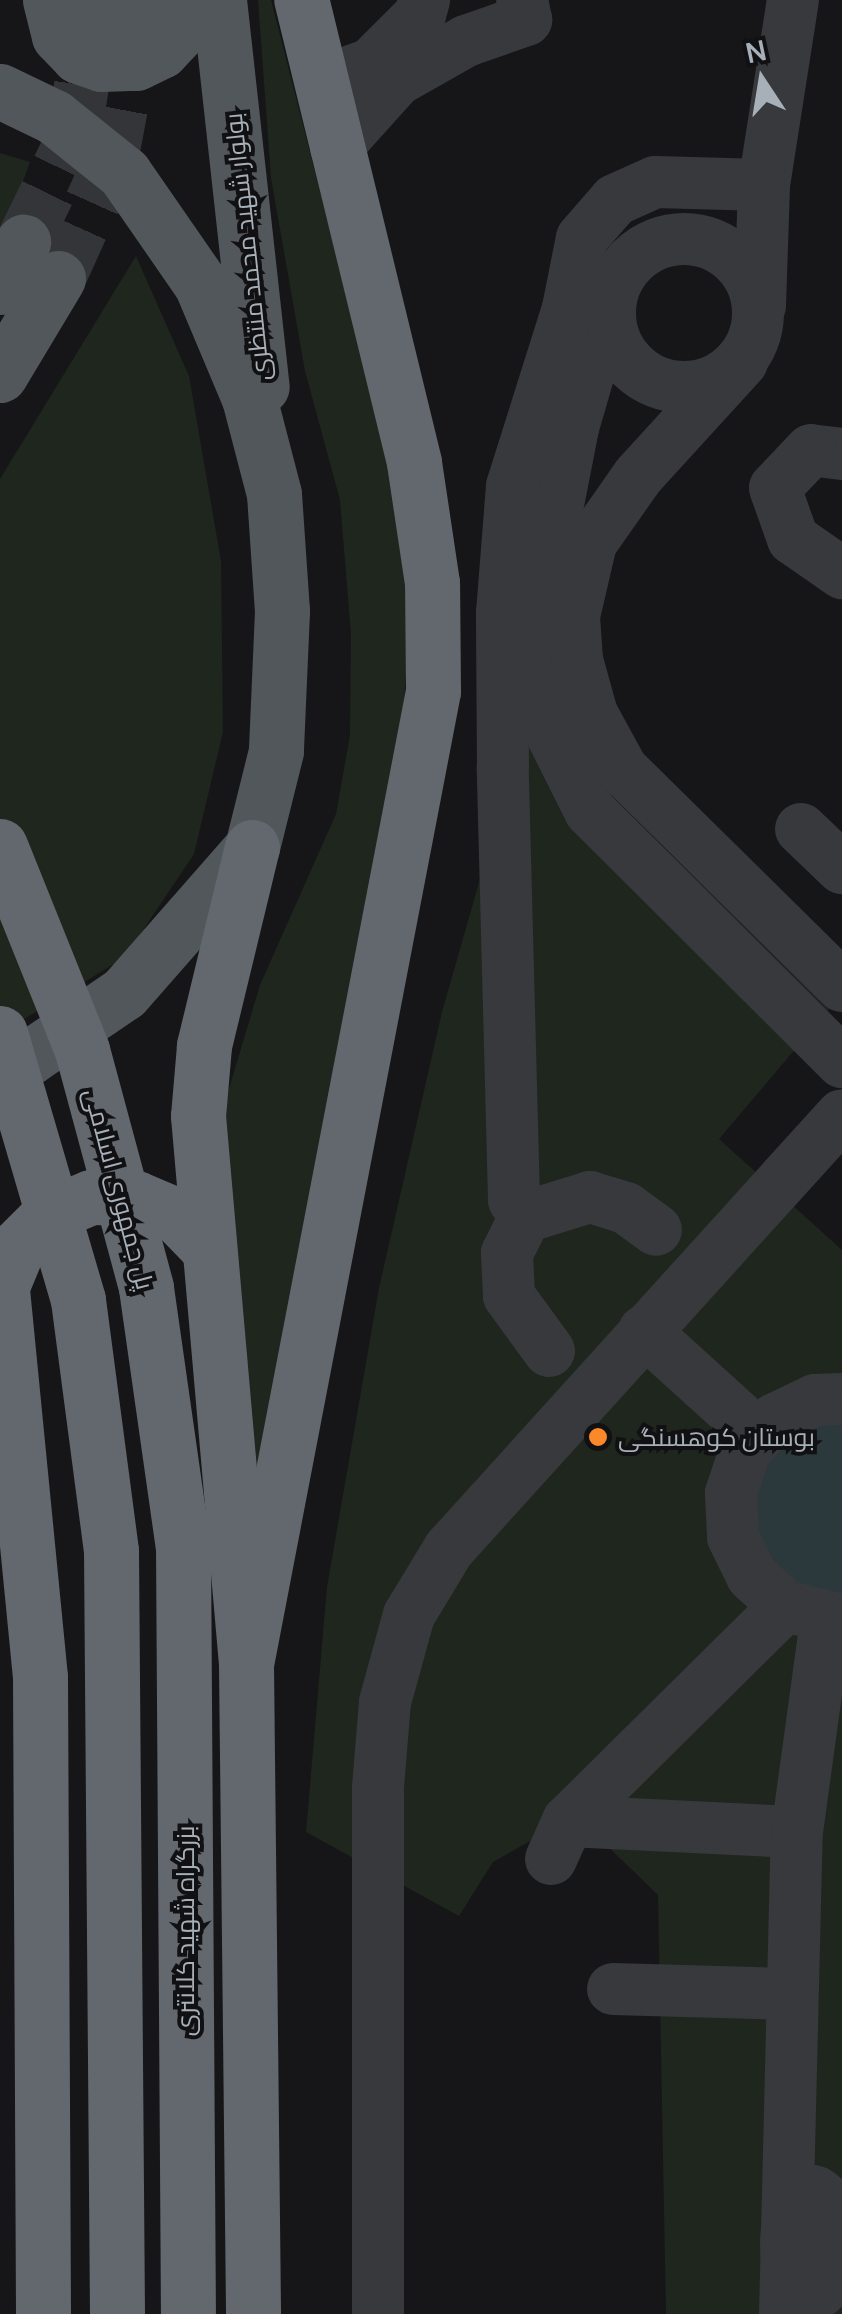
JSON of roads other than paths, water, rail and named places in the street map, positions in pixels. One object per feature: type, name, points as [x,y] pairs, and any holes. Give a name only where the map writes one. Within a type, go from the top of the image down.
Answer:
[{"type":"highway","points":[[246,1664],[433,691],[432,583],[414,462],[301,0]]},
{"type":"highway","name":"پل جمهوری اسلامی","points":[[0,846],[82,1050],[146,1288],[182,1547]]},
{"type":"highway","points":[[252,847],[204,1046],[198,1116],[246,1664],[253,2314]]},
{"type":"highway","points":[[0,1033],[78,1300],[111,1551],[117,2314]]},
{"type":"highway","points":[[43,2314],[40,1678],[1,1328],[2,1286],[19,1245],[50,1214],[91,1197],[136,1198],[176,1216],[207,1247]]},
{"type":"highway","points":[[0,1537],[40,1678]]},
{"type":"highway","name":"بزرگراه شهید کلانتری","points":[[182,1547],[188,2314]]},
{"type":"main road","points":[[102,13],[59,36],[78,56],[102,64],[136,63],[160,51],[184,26],[190,0]]},
{"type":"main road","name":"بولوار شهید محمد منتظری","points":[[219,0],[274,494]]},
{"type":"main road","points":[[0,90],[54,116],[124,173],[200,284],[249,398],[274,494],[282,611],[276,751],[252,847],[124,994],[30,1057],[0,1063]]},
{"type":"main road","points":[[0,375],[27,269]]},
{"type":"street","points":[[323,81],[372,64],[420,16],[424,0]]},
{"type":"street","points":[[336,148],[397,80],[466,41],[526,20],[522,0]]},
{"type":"street","points":[[793,0],[764,186],[756,336],[742,362],[638,476],[591,543],[574,616],[577,660],[592,714],[622,769],[842,986]]},
{"type":"street","points":[[525,1217],[514,1200],[503,767],[502,613],[512,486],[568,308],[582,238],[615,200],[655,182],[764,186]]},
{"type":"street","points":[[764,186],[744,205],[679,238],[650,246],[627,265],[612,290],[573,428],[537,612],[537,666],[549,729],[590,812],[842,1062]]},
{"type":"street","points":[[679,238],[708,242],[734,256],[752,279],[760,307]]},
{"type":"street","points":[[612,290],[610,319],[617,348],[636,370],[661,385],[690,388],[719,380],[742,362]]},
{"type":"street","points":[[842,454],[811,450],[775,488],[793,539],[842,572]]},
{"type":"street","points":[[801,828],[842,868]]},
{"type":"street","points":[[378,2314],[378,1787],[385,1702],[410,1615],[449,1549],[842,1115]]},
{"type":"street","points":[[549,1351],[509,1296],[507,1253],[525,1217],[590,1197],[626,1208],[656,1230]]},
{"type":"street","points":[[644,1331],[760,1436]]},
{"type":"street","points":[[818,1616],[752,1576],[733,1537],[731,1493],[746,1452],[775,1419],[815,1400],[842,1399]]},
{"type":"street","points":[[785,2314],[823,2213],[791,1994],[796,1832],[818,1616]]},
{"type":"street","points":[[796,1832],[559,1840],[818,1616]]},
{"type":"street","points":[[807,1753],[842,1792]]},
{"type":"street","points":[[613,1989],[791,1994]]},
{"type":"tunnel","points":[[23,242],[73,139],[91,25]]},
{"type":"tunnel","points":[[58,278],[110,163],[133,40]]},
{"type":"place","name":"بوستان کوهسنگی","points":[[598,1437]]}]
